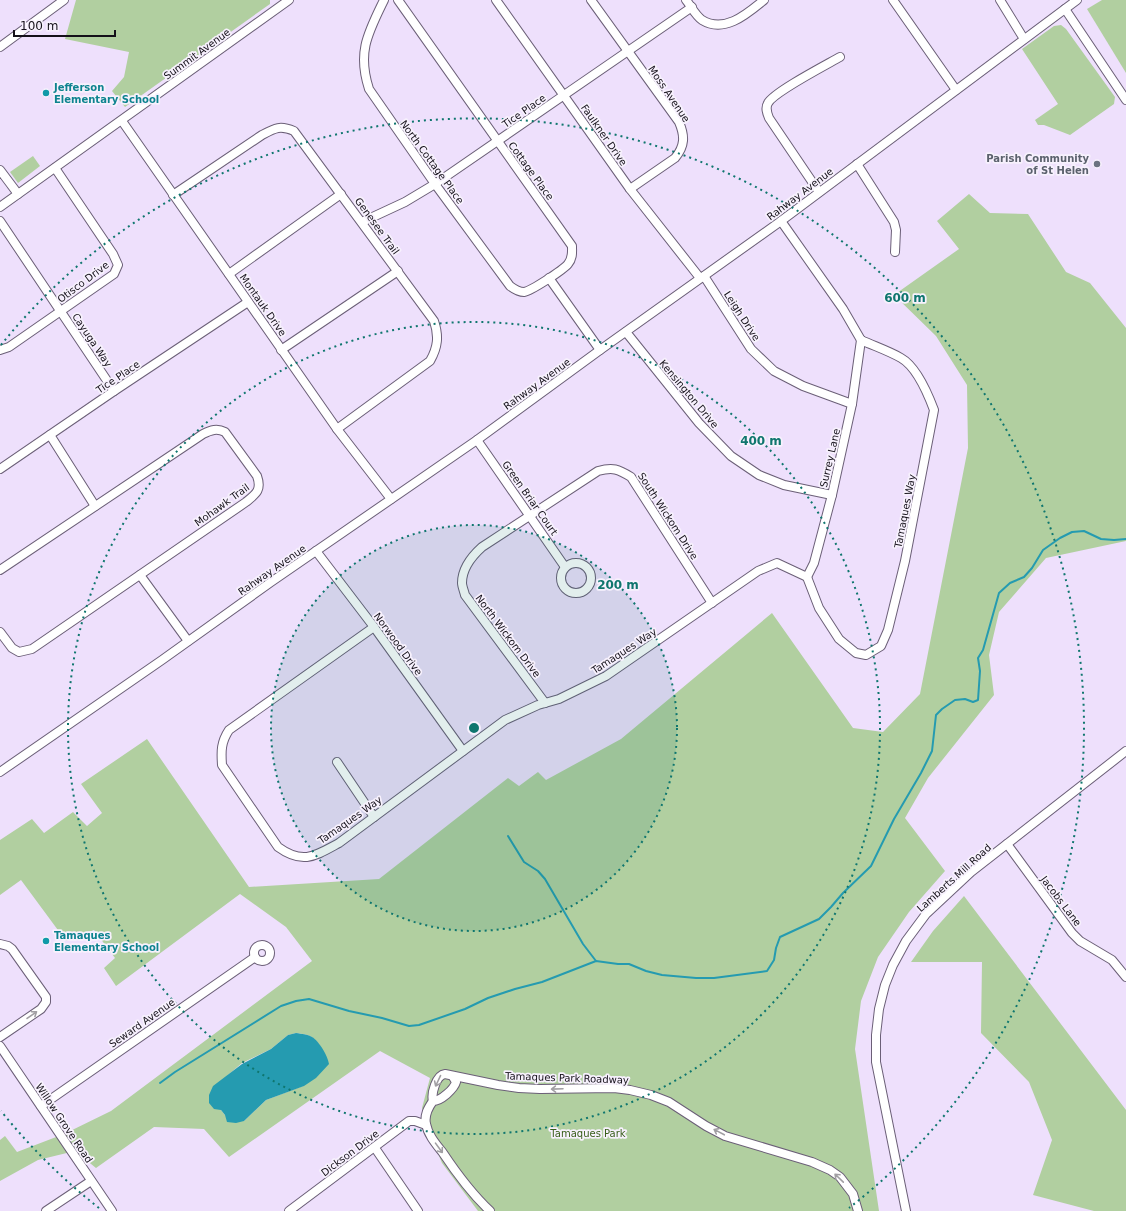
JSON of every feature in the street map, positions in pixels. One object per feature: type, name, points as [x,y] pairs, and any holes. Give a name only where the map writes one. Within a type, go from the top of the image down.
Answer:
[{"type":"street","points":[[0,47],[64,0]]},
{"type":"street","name":"North Cottage Place","points":[[384,0],[372,26],[365,47],[363,60],[364,75],[369,89],[510,286],[514,290],[524,292],[549,278]]},
{"type":"street","name":"Cottage Place","points":[[398,0],[572,246],[573,256],[568,264],[549,278]]},
{"type":"street","name":"Faulkner Drive","points":[[496,0],[630,189],[702,277]]},
{"type":"street","name":"Moss Avenue","points":[[591,0],[682,129],[684,142],[681,151],[675,158],[630,189]]},
{"type":"street","points":[[689,3],[697,16],[703,20],[717,24],[728,24],[764,0]]},
{"type":"street","points":[[893,0],[956,90]]},
{"type":"street","points":[[1000,0],[1024,39]]},
{"type":"street","name":"Rahway Avenue","points":[[0,772],[390,499],[477,440],[781,221],[1077,0]]},
{"type":"street","name":"Summit Avenue","points":[[0,207],[122,121],[286,1]]},
{"type":"street","name":"Tice Place","points":[[362,222],[405,202],[436,184],[628,51],[689,3]]},
{"type":"street","points":[[1065,9],[1126,100]]},
{"type":"street","points":[[819,192],[769,118],[767,108],[771,99],[788,87],[840,57]]},
{"type":"street","name":"Montauk Drive","points":[[122,121],[337,429],[390,499]]},
{"type":"street","name":"Genesee Trail","points":[[174,195],[273,129],[282,127],[294,131],[300,137],[434,321],[438,341],[436,352],[430,361],[337,429]]},
{"type":"street","points":[[857,164],[894,222],[896,230],[895,252]]},
{"type":"street","name":"Otisco Drive","points":[[0,350],[9,347],[114,274],[118,265],[113,254],[55,168]]},
{"type":"street","points":[[0,170],[18,194]]},
{"type":"street","points":[[229,274],[341,194]]},
{"type":"street","name":"Cayuga Way","points":[[0,221],[114,391]]},
{"type":"street","points":[[781,221],[843,309],[861,340]]},
{"type":"street","points":[[281,350],[398,271]]},
{"type":"street","name":"Leigh Drive","points":[[702,277],[751,350],[774,371],[803,386],[852,404]]},
{"type":"street","points":[[549,278],[600,350]]},
{"type":"street","name":"Tice Place","points":[[0,469],[248,302]]},
{"type":"street","name":"Kensington Drive","points":[[626,332],[699,423],[731,456],[759,475],[784,485],[832,495]]},
{"type":"street","name":"Surrey Lane","points":[[807,578],[814,563],[832,495],[852,404],[861,340]]},
{"type":"street","name":"Tamaques Way","points":[[374,627],[229,730],[223,739],[221,752],[222,765],[278,848],[287,854],[300,857],[315,856],[339,843],[505,720],[538,705],[559,699],[606,676],[758,571],[776,563],[807,578],[819,608],[839,639],[856,653],[866,655],[881,646],[888,630],[905,561],[934,410],[929,397],[910,365],[901,358],[861,340]]},
{"type":"street","name":"Mohawk Trail","points":[[0,570],[202,434],[211,430],[219,429],[225,432],[257,476],[259,482],[258,490],[255,495],[32,648],[19,652],[12,648],[0,632]]},
{"type":"street","points":[[50,435],[95,506]]},
{"type":"street","name":"Green Briar Court","points":[[477,440],[565,567]]},
{"type":"street","name":"South Wickom Drive","points":[[530,515],[598,471],[610,468],[620,470],[631,477],[712,603]]},
{"type":"street","name":"North Wickom Drive","points":[[530,515],[482,547],[470,558],[464,572],[462,583],[465,595],[545,703]]},
{"type":"street","name":"Norwood Drive","points":[[316,551],[374,627],[462,751]]},
{"type":"street","points":[[140,575],[188,641]]},
{"type":"street","name":"Lamberts Mill Road","points":[[906,1211],[876,1062],[876,1029],[879,1009],[885,985],[893,965],[906,941],[926,914],[972,872],[1126,751]]},
{"type":"street","points":[[337,762],[374,817]]},
{"type":"street","name":"Jacobs Lane","points":[[1007,844],[1072,933],[1080,941],[1112,960],[1126,977]]},
{"type":"street","points":[[0,944],[8,946],[12,949],[46,997],[46,1002],[41,1009],[0,1037]]},
{"type":"street","name":"Seward Avenue","points":[[41,1106],[255,957]]},
{"type":"street","name":"Willow Grove Road","points":[[0,1046],[112,1211]]},
{"type":"street","name":"Tamaques Park Roadway","points":[[426,1125],[427,1112],[433,1101],[432,1096],[439,1076],[445,1074],[453,1077],[519,1088],[614,1088],[630,1090],[651,1095],[669,1102],[706,1126],[725,1136],[812,1162],[830,1170],[840,1177],[853,1194],[858,1211]]},
{"type":"street","points":[[433,1101],[438,1100],[454,1086],[456,1082],[453,1077]]},
{"type":"street","name":"Dickson Drive","points":[[289,1211],[409,1121],[415,1120],[426,1125]]},
{"type":"street","points":[[426,1125],[429,1135],[450,1164],[477,1199],[490,1211]]},
{"type":"street","points":[[375,1148],[418,1211]]},
{"type":"street","points":[[46,1211],[91,1181]]},
{"type":"green space","points":[[76,0],[270,0],[270,4],[125,107],[112,91],[124,77],[129,52],[65,39]]},
{"type":"green space","points":[[1102,0],[1126,0],[1126,73],[1087,9]]},
{"type":"green space","points":[[1061,25],[1066,29],[1115,97],[1114,104],[1070,135],[1044,125],[1038,125],[1035,120],[1058,104],[1022,49],[1054,26]]},
{"type":"green space","points":[[33,156],[40,166],[18,183],[10,172]]},
{"type":"green space","name":"Tamaques Park","points":[[969,194],[990,213],[1028,214],[1066,272],[1090,283],[1126,328],[1126,541],[1046,558],[999,612],[989,655],[994,695],[928,778],[905,818],[945,871],[909,912],[878,957],[861,1001],[855,1049],[879,1211],[478,1211],[442,1163],[426,1125],[422,1108],[430,1078],[380,1051],[229,1157],[204,1129],[154,1127],[96,1168],[75,1151],[38,1160],[0,1181],[0,1140],[5,1136],[17,1152],[64,1134],[111,1111],[312,961],[286,927],[240,894],[116,986],[104,968],[115,958],[94,930],[66,941],[21,880],[0,895],[0,840],[32,819],[44,833],[73,812],[87,826],[102,813],[81,784],[147,739],[249,887],[379,879],[508,778],[519,786],[538,772],[546,780],[621,739],[772,613],[853,728],[883,732],[920,694],[968,448],[967,385],[936,336],[894,295],[959,249],[937,221]],"holes":[[[296,1033],[308,1035],[321,1047],[303,1086],[266,1100],[244,1121],[225,1115],[221,1110],[228,1075],[242,1063],[271,1049],[288,1035]]]},
{"type":"green space","points":[[964,896],[1126,1110],[1126,1211],[1094,1211],[1033,1195],[1052,1140],[1029,1082],[981,1033],[982,962],[911,962],[933,931]]},
{"type":"water","points":[[296,1033],[308,1035],[315,1039],[323,1049],[329,1064],[316,1078],[304,1086],[266,1100],[244,1121],[236,1123],[227,1122],[225,1115],[221,1110],[214,1109],[209,1103],[209,1095],[213,1086],[242,1064],[271,1049],[288,1035]]},
{"type":"waterway","points":[[160,1083],[175,1072],[281,1006],[296,1001],[309,999],[409,1026],[419,1025],[465,1009],[488,998],[542,982],[596,961],[629,964],[646,971],[662,975],[696,978],[714,978],[767,971],[774,960],[780,937],[819,919],[871,866],[894,819],[932,751],[936,715],[955,700],[965,699],[973,702],[978,700],[980,671],[978,658],[983,650],[999,593],[1010,583],[1024,577],[1032,568],[1043,550],[1060,538],[1072,532],[1084,531],[1101,539],[1126,539]]},
{"type":"waterway","points":[[508,836],[524,862],[538,871],[545,879],[583,944],[596,961]]},
{"type":"place","name":"Jefferson Elementary School","points":[[46,93]]},
{"type":"place","name":"Parish Community of St Helen","points":[[1097,164]]},
{"type":"place","name":"Tamaques Elementary School","points":[[46,941]]}]
